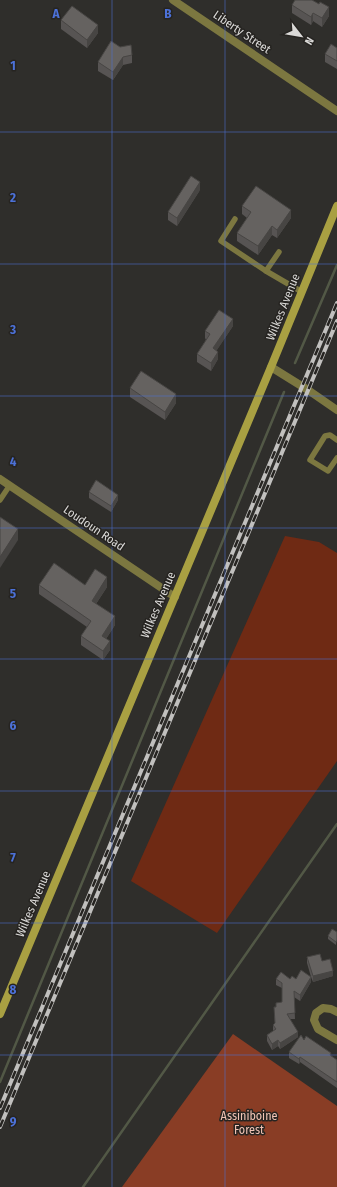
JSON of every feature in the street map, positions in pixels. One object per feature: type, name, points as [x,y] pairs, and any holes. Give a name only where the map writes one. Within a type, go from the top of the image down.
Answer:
[{"type":"main road","name":"Wilkes Avenue","points":[[0,1014],[337,206]]},
{"type":"street","name":"Liberty Street","points":[[173,0],[337,111]]},
{"type":"street","points":[[271,367],[337,410]]},
{"type":"street","name":"Loudoun Road","points":[[0,478],[175,597]]},
{"type":"street","points":[[337,1012],[332,1009],[323,1008],[316,1013],[314,1020],[318,1029],[337,1040]]},
{"type":"lane","points":[[235,219],[220,241],[302,292]]},
{"type":"lane","points":[[266,271],[278,252]]},
{"type":"lane","points":[[337,440],[330,435],[325,436],[310,460],[328,471],[337,458]]},
{"type":"lane","points":[[0,500],[10,485]]},
{"type":"shaded area","points":[[285,536],[319,542],[337,553],[337,761],[217,933],[131,881]]},
{"type":"green space","name":"Assiniboine Forest","points":[[233,1034],[337,1106],[337,1187],[122,1187]]},
{"type":"building","points":[[295,0],[312,0],[329,7],[322,18],[313,13],[311,17],[292,5]]},
{"type":"building","points":[[72,6],[98,25],[87,40],[61,20]]},
{"type":"building","points":[[111,41],[120,47],[131,45],[132,55],[123,57],[113,72],[98,62]]},
{"type":"building","points":[[331,44],[337,48],[337,61],[325,54]]},
{"type":"building","points":[[191,176],[200,182],[177,218],[168,212]]},
{"type":"building","points":[[256,186],[291,210],[277,230],[272,226],[258,246],[237,233],[251,212],[242,206]]},
{"type":"building","points":[[219,310],[233,319],[213,348],[218,352],[211,363],[197,354],[210,334],[205,331]]},
{"type":"building","points":[[141,371],[176,394],[165,412],[130,388]]},
{"type":"building","points":[[96,480],[118,495],[111,506],[89,492]]},
{"type":"building","points":[[0,517],[18,529],[0,557]]},
{"type":"building","points":[[54,563],[85,585],[95,569],[107,577],[92,601],[115,616],[102,636],[110,641],[103,651],[81,636],[91,621],[39,585]]},
{"type":"building","points":[[332,929],[337,932],[336,942],[328,936]]},
{"type":"building","points":[[320,954],[322,961],[330,959],[333,971],[313,976],[307,957]]},
{"type":"building","points":[[301,970],[311,977],[300,995],[294,991],[295,1013],[287,1014],[298,1032],[280,1043],[278,1040],[272,1044],[267,1035],[276,1029],[273,1025],[275,1023],[274,1007],[276,1007],[276,1003],[282,1002],[282,983],[276,979],[281,972],[290,979],[292,976],[296,979]]},
{"type":"building","points":[[301,1035],[304,1040],[306,1036],[331,1053],[330,1055],[337,1060],[337,1082],[300,1057],[299,1059],[289,1052]]},
{"type":"waterway","points":[[295,363],[337,265]]},
{"type":"waterway","points":[[0,1082],[284,392]]},
{"type":"waterway","points":[[83,1187],[337,824]]},
{"type":"railway","points":[[0,1108],[337,303]]},
{"type":"railway","points":[[0,1127],[337,321]]}]
